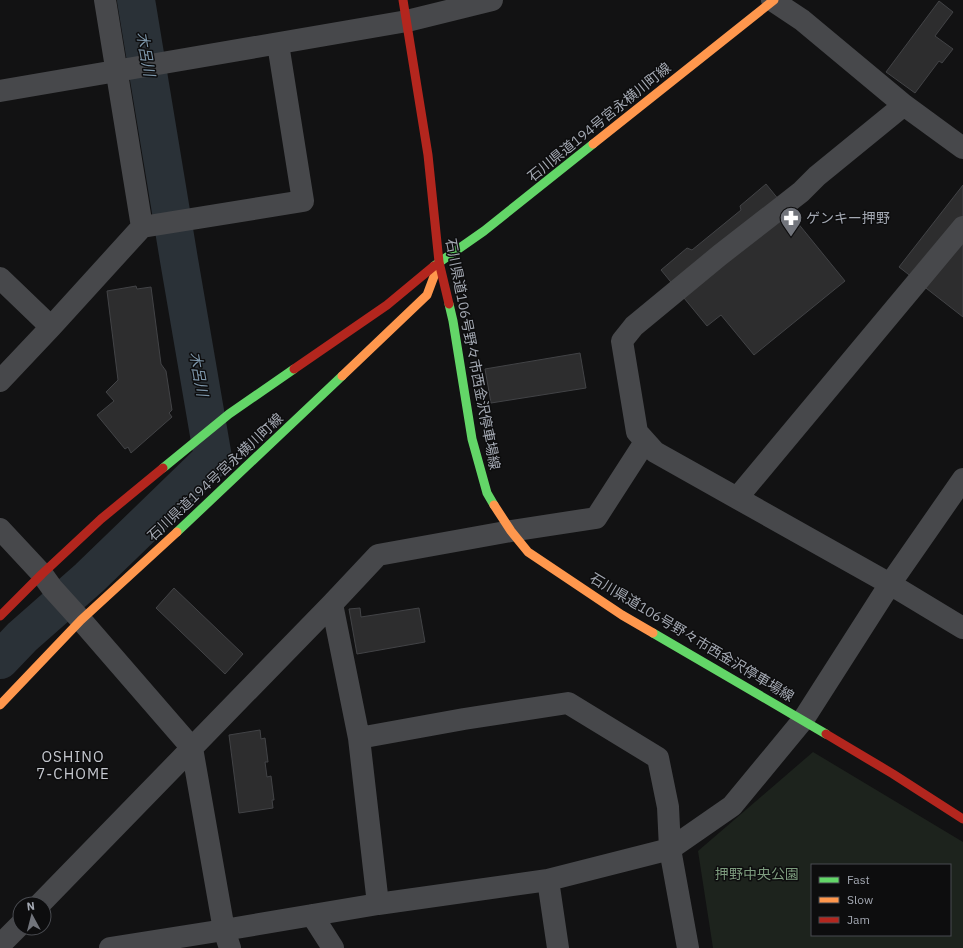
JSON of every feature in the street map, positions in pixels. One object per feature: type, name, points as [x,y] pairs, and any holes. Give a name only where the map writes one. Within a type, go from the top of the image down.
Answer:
[{"type":"main road","name":"石川県道106号野々市西金沢停車場線","points":[[403,0],[428,155],[439,262],[453,321],[472,439],[487,493],[511,531],[528,552],[622,615],[759,696],[803,720],[893,774],[963,819]]},
{"type":"main road","name":"石川県道194号宮永横川町線","points":[[0,616],[47,581],[100,519],[229,414],[387,305],[439,262],[484,232],[773,0]]},
{"type":"main road","name":"石川県道194号宮永横川町線","points":[[0,705],[78,617],[195,516],[427,294],[439,262]]},
{"type":"street","points":[[105,0],[120,70],[147,226]]},
{"type":"street","points":[[0,91],[407,21],[492,0]]},
{"type":"street","points":[[773,0],[802,20],[904,105],[963,148]]},
{"type":"street","points":[[0,381],[147,226],[303,200],[278,44]]},
{"type":"street","points":[[904,105],[817,176],[801,192],[720,255],[634,326],[622,341],[637,432],[655,452],[890,584],[963,628]]},
{"type":"street","points":[[737,498],[963,228]]},
{"type":"street","points":[[0,278],[51,327]]},
{"type":"street","points":[[48,896],[378,555],[511,531],[596,518],[645,442]]},
{"type":"street","points":[[110,948],[227,939],[312,915],[548,880],[670,849],[732,806],[803,720],[890,584],[963,479]]},
{"type":"street","points":[[0,529],[192,748],[227,939]]},
{"type":"street","points":[[332,604],[359,738],[378,904]]},
{"type":"street","points":[[359,738],[464,719],[568,703],[658,758],[668,807],[670,849],[688,948]]},
{"type":"street","points":[[548,880],[558,948]]},
{"type":"street","points":[[312,915],[333,948]]},
{"type":"street","points":[[0,945],[12,932]]},
{"type":"green space","name":"押野中央公園","points":[[813,752],[963,842],[963,948],[713,948],[698,851]]},
{"type":"building","points":[[939,1],[953,12],[935,36],[953,49],[942,63],[939,61],[915,93],[886,72]]},
{"type":"building","points":[[766,184],[845,281],[754,355],[721,315],[707,326],[661,270],[687,248],[692,250],[741,210],[740,206]]},
{"type":"building","points":[[963,185],[963,317],[899,267]]},
{"type":"building","points":[[136,286],[137,289],[151,287],[161,364],[166,371],[172,410],[169,413],[172,417],[131,453],[128,447],[125,449],[97,415],[114,401],[106,392],[118,380],[107,291]]},
{"type":"building","points":[[580,353],[586,388],[491,403],[485,369]]},
{"type":"building","points":[[174,588],[243,654],[225,674],[156,608]]},
{"type":"building","points":[[360,608],[361,617],[419,608],[425,642],[357,654],[349,609]]},
{"type":"building","points":[[260,730],[261,739],[265,738],[268,762],[265,762],[267,777],[271,776],[274,800],[272,800],[273,808],[239,813],[229,735]]},
{"type":"waterway","name":"木呂川","points":[[0,660],[22,637],[89,578],[213,458],[136,0]]},
{"type":"traffic: fast","points":[[434,266],[484,231],[593,144]]},
{"type":"traffic: fast","points":[[449,304],[472,439],[487,493],[494,505]]},
{"type":"traffic: fast","points":[[163,468],[229,414],[294,369]]},
{"type":"traffic: fast","points":[[177,532],[342,376]]},
{"type":"traffic: fast","points":[[653,633],[826,734]]},
{"type":"traffic: slow","points":[[593,144],[774,0]]},
{"type":"traffic: slow","points":[[342,376],[427,295],[439,263]]},
{"type":"traffic: slow","points":[[494,505],[511,531],[528,552],[622,615],[653,633]]},
{"type":"traffic: slow","points":[[0,705],[81,620],[177,532]]},
{"type":"traffic: jam","points":[[403,0],[428,155],[439,262],[449,304]]},
{"type":"traffic: jam","points":[[294,369],[387,305],[434,266]]},
{"type":"traffic: jam","points":[[0,616],[101,519],[163,468]]},
{"type":"traffic: jam","points":[[826,734],[893,774],[963,819]]},
{"type":"place","name":"ゲンキー押野","points":[[791,238]]},
{"type":"district","name":"OSHINO 7-CHOME","points":[[73,764]]}]
